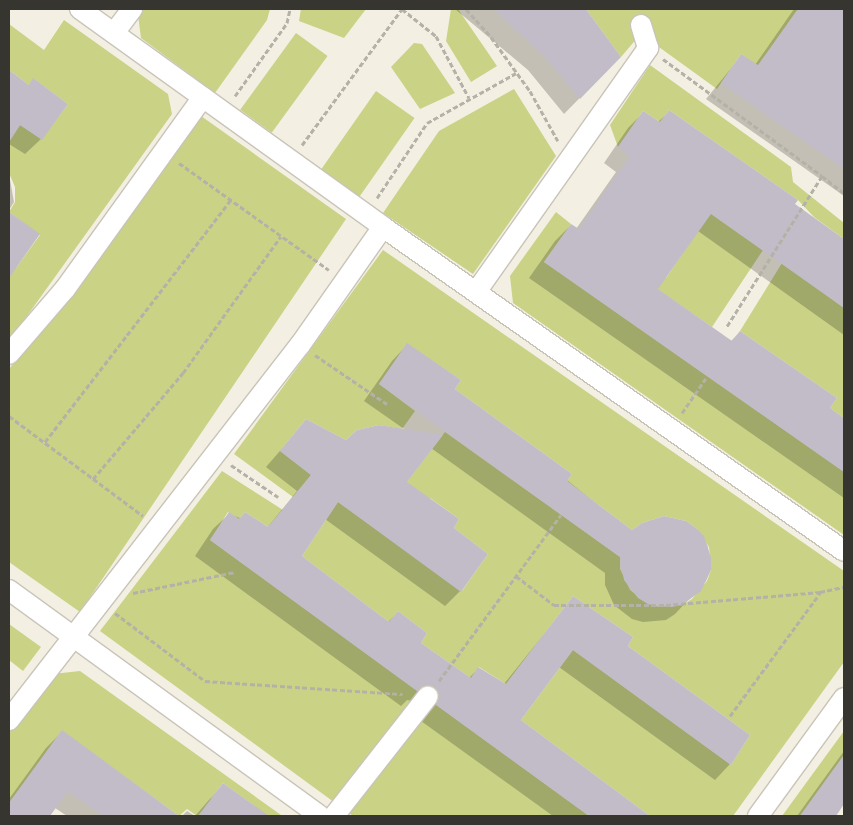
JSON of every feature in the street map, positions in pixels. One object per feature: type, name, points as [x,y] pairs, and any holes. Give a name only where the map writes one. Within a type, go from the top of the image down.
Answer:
[{"type":"street","points":[[80,9],[383,227],[844,550]]},
{"type":"street","points":[[114,33],[132,9]]},
{"type":"street","points":[[476,292],[648,48],[641,25]]},
{"type":"street","points":[[9,354],[64,289],[162,151],[203,97]]},
{"type":"street","points":[[9,720],[157,526],[300,345],[383,227]]},
{"type":"street","points":[[9,590],[320,816]]},
{"type":"street","points":[[334,816],[428,696]]},
{"type":"street","points":[[758,816],[844,698]]},
{"type":"path","points":[[224,112],[287,23],[290,9]]},
{"type":"path","points":[[291,160],[402,9],[436,36],[470,98]]},
{"type":"path","points":[[466,9],[491,37],[516,73],[570,161]]},
{"type":"path","points":[[648,48],[844,193]]},
{"type":"path","points":[[366,214],[427,123],[516,73]]},
{"type":"path","points":[[162,151],[345,281]]},
{"type":"path","points":[[727,326],[822,176]]},
{"type":"path","points":[[45,442],[231,200]]},
{"type":"path","points":[[93,478],[183,373],[281,236]]},
{"type":"path","points":[[300,345],[387,404]]},
{"type":"path","points":[[671,428],[706,378]]},
{"type":"path","points":[[9,416],[157,526]]},
{"type":"path","points":[[214,454],[278,497]]},
{"type":"path","points":[[99,601],[205,681],[428,696],[561,515]]},
{"type":"path","points":[[99,601],[235,572]]},
{"type":"path","points":[[516,576],[554,605],[666,606],[820,592],[844,586]]},
{"type":"path","points":[[730,716],[820,592]]},
{"type":"green space","points":[[142,9],[270,9],[267,20],[215,93],[141,38],[138,15]]},
{"type":"green space","points":[[301,9],[366,9],[344,38],[299,21]]},
{"type":"green space","points":[[451,9],[458,9],[497,66],[471,82],[446,41]]},
{"type":"green space","points":[[586,9],[798,9],[758,66],[741,54],[717,89],[652,42],[638,37],[621,57]]},
{"type":"green space","points":[[64,20],[168,94],[172,114],[9,341],[9,263],[16,268],[40,235],[9,212],[15,202],[15,187],[9,173],[9,142],[20,125],[42,139],[68,104],[34,79],[29,85],[9,70],[9,24],[44,50]]},
{"type":"green space","points":[[296,33],[328,56],[272,133],[240,110]]},
{"type":"green space","points":[[414,43],[422,44],[455,93],[420,109],[391,67]]},
{"type":"green space","points":[[650,65],[791,167],[793,182],[844,223],[844,239],[814,217],[798,200],[669,110],[660,122],[643,111],[618,147],[610,125]]},
{"type":"green space","points":[[514,89],[556,156],[473,274],[383,213],[439,131]]},
{"type":"green space","points":[[376,91],[415,118],[359,197],[320,170]]},
{"type":"green space","points":[[201,116],[346,219],[80,612],[9,562],[9,369],[72,293]]},
{"type":"green space","points":[[694,202],[763,250],[712,327],[643,279],[666,278],[703,224]]},
{"type":"green space","points":[[556,212],[571,224],[544,262],[844,472],[844,535],[513,303],[510,276]]},
{"type":"green space","points":[[383,250],[844,571],[844,662],[733,816],[650,816],[521,720],[573,650],[731,765],[750,735],[628,646],[633,637],[573,596],[506,684],[479,667],[471,678],[421,643],[427,633],[398,611],[389,622],[302,556],[338,502],[462,591],[488,554],[454,528],[459,519],[430,498],[421,508],[400,491],[445,432],[620,557],[620,569],[630,590],[648,604],[659,607],[682,605],[692,599],[707,581],[711,570],[709,547],[696,528],[686,521],[664,516],[642,523],[632,530],[567,481],[572,474],[455,389],[461,380],[407,344],[379,384],[415,411],[402,429],[379,425],[357,430],[346,440],[306,419],[280,451],[311,475],[293,497],[234,454]]},
{"type":"green space","points":[[782,263],[844,308],[844,418],[830,408],[837,398],[740,331]]},
{"type":"green space","points":[[222,471],[283,510],[268,527],[245,512],[239,519],[228,512],[210,540],[589,816],[353,816],[100,631]]},
{"type":"green space","points":[[9,624],[41,647],[23,671],[9,660]]},
{"type":"green space","points":[[80,671],[281,815],[250,816],[256,807],[223,783],[211,798],[226,810],[222,816],[197,816],[187,809],[179,816],[62,731],[9,803],[9,732],[53,674]]},
{"type":"green space","points":[[844,731],[844,755],[800,816],[782,816]]},
{"type":"building","points":[[493,9],[586,9],[621,57],[580,99],[543,55]]},
{"type":"building","points":[[798,9],[844,9],[844,169],[721,83],[741,54],[758,65]]},
{"type":"building","points":[[9,70],[29,85],[33,78],[68,104],[42,140],[20,125],[9,142]]},
{"type":"building","points":[[669,110],[798,200],[795,204],[844,239],[844,308],[711,214],[658,289],[732,341],[740,331],[837,398],[830,408],[844,418],[844,472],[544,262],[571,224],[579,229],[630,156],[618,147],[643,111],[660,122]]},
{"type":"building","points":[[9,212],[40,234],[9,278]]},
{"type":"building","points":[[407,343],[461,380],[455,389],[572,474],[567,481],[632,530],[642,523],[664,516],[686,521],[696,528],[704,536],[711,558],[711,570],[701,591],[682,605],[671,607],[648,604],[638,598],[624,580],[620,557],[379,384]]},
{"type":"building","points":[[306,419],[346,440],[357,430],[379,425],[443,435],[407,482],[459,519],[454,528],[488,554],[461,592],[338,502],[302,556],[389,622],[398,611],[427,633],[421,643],[471,678],[478,667],[506,684],[573,596],[633,637],[628,646],[750,735],[731,765],[573,650],[521,720],[650,816],[589,816],[436,705],[440,697],[435,686],[424,685],[417,691],[210,540],[229,512],[239,519],[245,512],[268,527],[311,475],[280,451]]},
{"type":"building","points":[[62,730],[179,816],[103,816],[68,791],[50,816],[9,816],[9,803]]},
{"type":"building","points":[[844,755],[844,804],[836,816],[800,816]]},
{"type":"building","points":[[223,783],[269,816],[198,816]]}]
